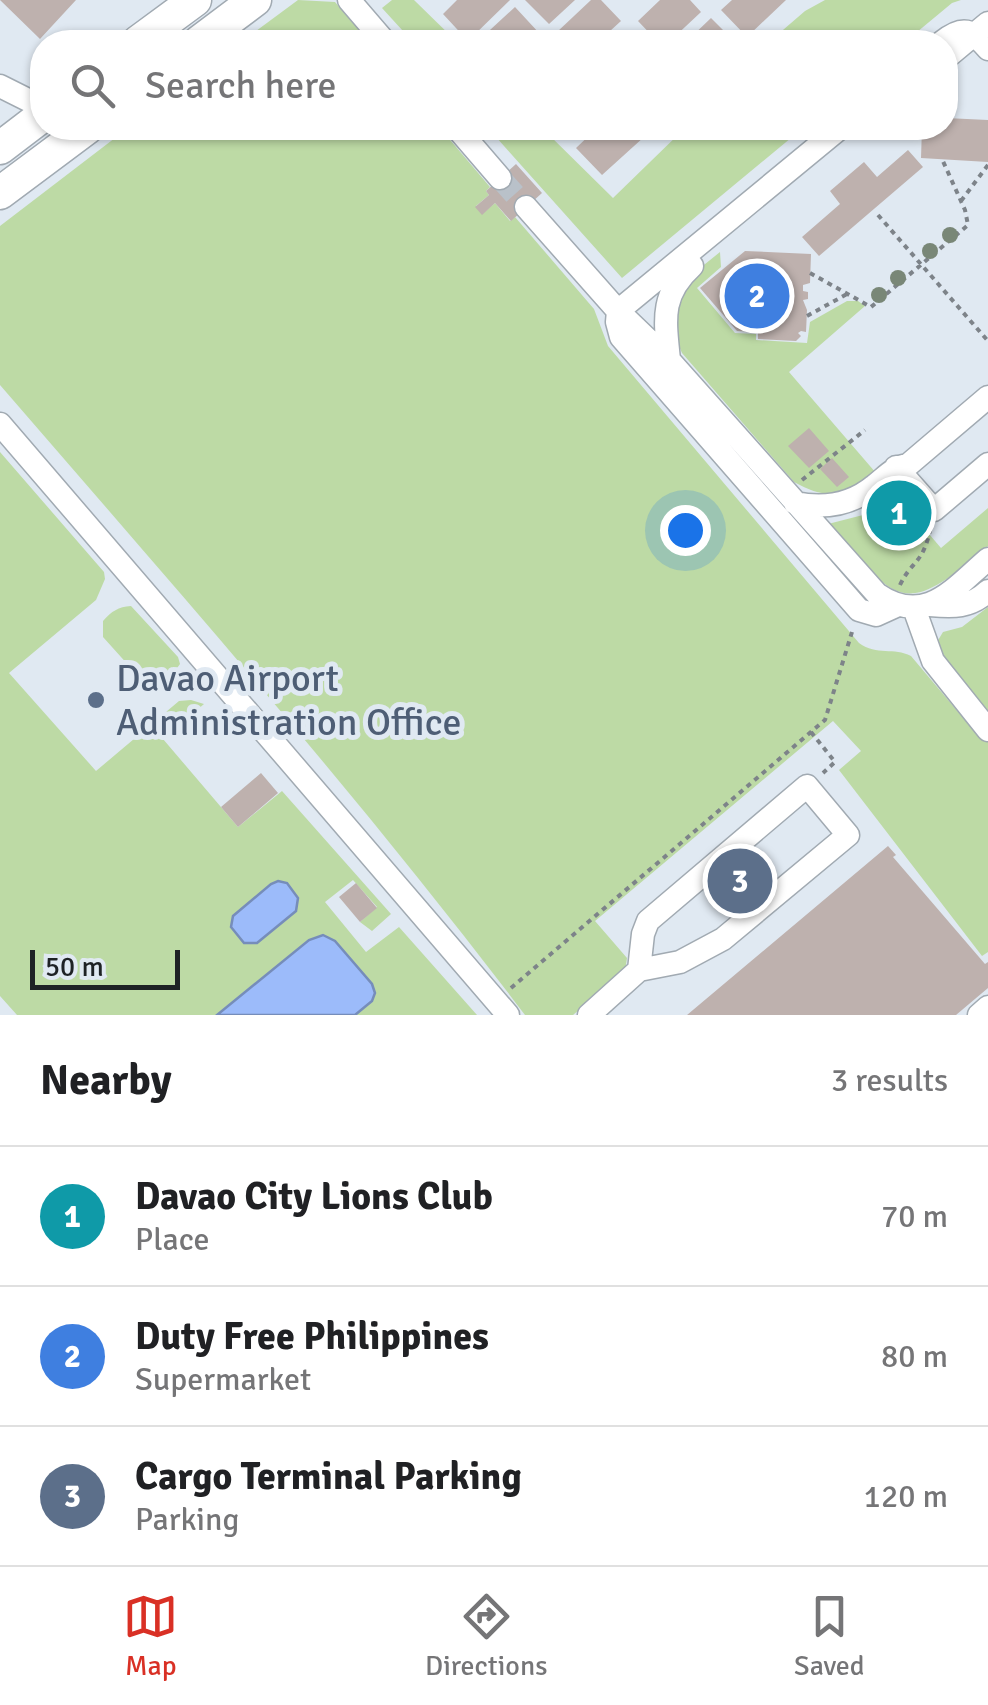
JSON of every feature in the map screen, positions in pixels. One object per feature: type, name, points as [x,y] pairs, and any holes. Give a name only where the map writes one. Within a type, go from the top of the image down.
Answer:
[{"type":"highway","points":[[155,30],[196,0]]},
{"type":"highway","points":[[215,30],[255,0]]},
{"type":"highway","points":[[0,148],[30,125]]},
{"type":"highway","points":[[0,193],[71,140]]},
{"type":"street","points":[[353,1],[376,30]]},
{"type":"street","points":[[958,31],[985,33]]},
{"type":"street","points":[[958,50],[985,33]]},
{"type":"street","points":[[0,86],[30,102]]},
{"type":"street","points":[[467,140],[500,178]]},
{"type":"street","points":[[825,140],[618,311],[622,336],[859,610],[876,615],[914,606],[962,606],[988,591]]},
{"type":"street","points":[[669,360],[666,308],[676,282],[847,140]]},
{"type":"street","points":[[526,207],[618,311],[669,360],[867,585],[914,606],[933,661],[988,730]]},
{"type":"street","points":[[797,505],[846,502],[904,470],[988,397]]},
{"type":"street","points":[[0,424],[502,1008]]},
{"type":"street","points":[[904,470],[934,510],[988,464]]},
{"type":"street","points":[[914,606],[988,560]]},
{"type":"street","points":[[589,1015],[639,970],[680,962],[722,938],[848,834],[806,786],[648,921],[642,934],[639,970]]},
{"type":"street","points":[[979,1015],[988,1007]]},
{"type":"path","points":[[810,273],[871,307],[968,225],[942,160]]},
{"type":"path","points":[[961,201],[988,165]]},
{"type":"path","points":[[878,215],[988,341]]},
{"type":"path","points":[[806,316],[847,294]]},
{"type":"path","points":[[797,505],[865,430]]},
{"type":"path","points":[[914,606],[902,579],[925,553],[934,510]]},
{"type":"path","points":[[502,1008],[825,720],[859,610]]},
{"type":"path","points":[[806,786],[836,762],[810,732]]},
{"type":"green space","points":[[298,0],[335,2],[360,30],[257,30]]},
{"type":"green space","points":[[392,0],[414,0],[445,30],[402,30],[382,8]]},
{"type":"green space","points":[[825,0],[961,0],[919,30],[783,30]]},
{"type":"green space","points":[[112,140],[450,140],[490,187],[486,191],[489,195],[476,206],[482,214],[495,203],[510,221],[515,217],[594,309],[608,346],[859,643],[911,656],[981,739],[988,742],[988,952],[982,956],[839,770],[861,751],[833,721],[595,921],[627,958],[625,971],[573,1015],[525,1015],[334,774],[0,385],[0,226]]},
{"type":"green space","points":[[499,140],[554,140],[613,198],[673,140],[789,140],[622,278]]},
{"type":"green space","points":[[720,252],[721,267],[697,288],[735,333],[756,334],[756,340],[807,343],[810,322],[847,301],[865,306],[789,372],[876,473],[865,481],[827,494],[794,482],[682,353],[673,314],[689,277]]},
{"type":"green space","points":[[0,452],[104,572],[105,579],[96,600],[9,673],[96,771],[179,701],[204,704],[163,739],[238,827],[282,791],[391,914],[372,931],[360,922],[377,907],[353,880],[325,902],[366,952],[399,927],[477,1015],[17,1015],[0,996]]},
{"type":"green space","points":[[894,493],[941,548],[988,508],[988,546],[959,570],[917,593],[901,592],[886,585],[828,524],[863,515]]},
{"type":"green space","points":[[131,606],[178,657],[180,664],[164,686],[148,687],[103,637],[103,621],[115,610]]},
{"type":"green space","points":[[988,607],[988,716],[937,655],[937,642],[943,632],[962,627]]},
{"type":"water","points":[[278,881],[287,883],[298,898],[296,911],[257,943],[244,943],[231,927],[233,916]]},
{"type":"water","points":[[323,935],[335,941],[372,984],[372,1001],[355,1015],[217,1015],[309,940]]},
{"type":"building","points":[[0,0],[76,0],[48,30],[31,30]]},
{"type":"building","points":[[457,0],[510,0],[479,30],[458,30],[443,14]]},
{"type":"building","points":[[525,0],[575,0],[549,24]]},
{"type":"building","points":[[591,0],[601,0],[621,21],[611,30],[559,30]]},
{"type":"building","points":[[660,0],[690,0],[701,12],[682,30],[647,30],[638,21]]},
{"type":"building","points":[[732,0],[786,0],[754,30],[740,30],[721,10]]},
{"type":"building","points":[[515,7],[536,30],[490,30]]},
{"type":"building","points":[[711,18],[723,30],[698,30]]},
{"type":"building","points":[[958,119],[988,120],[988,162],[921,158],[922,140],[958,140]]},
{"type":"building","points":[[584,140],[641,140],[602,175],[576,148]]},
{"type":"building","points":[[908,150],[923,167],[819,256],[802,237],[840,204],[830,191],[864,162],[877,177]]},
{"type":"building","points":[[516,164],[542,193],[511,221],[495,203],[482,215],[475,207],[489,195],[486,191]]},
{"type":"building","points":[[745,251],[811,254],[810,283],[803,285],[803,291],[808,292],[808,299],[803,300],[807,310],[806,332],[798,333],[801,336],[796,341],[758,339],[758,332],[737,331],[700,288]]},
{"type":"building","points":[[809,428],[829,451],[809,468],[788,446]]},
{"type":"building","points":[[832,458],[849,477],[837,487],[820,469]]},
{"type":"building","points":[[261,773],[278,793],[238,827],[221,807]]},
{"type":"building","points":[[888,846],[896,855],[893,857],[985,964],[988,962],[988,988],[956,1015],[687,1015]]},
{"type":"building","points":[[356,883],[377,908],[360,922],[339,897]]},
{"type":"tunnel","points":[[500,178],[526,207]]},
{"type":"place","name":"Duty Free Philippines","points":[[757,296]]},
{"type":"place","name":"Davao City Lions Club","points":[[899,513]]},
{"type":"place","name":"Davao Airport Administration Office","points":[[96,700]]},
{"type":"place","name":"Cargo Terminal Parking","points":[[740,881]]}]
